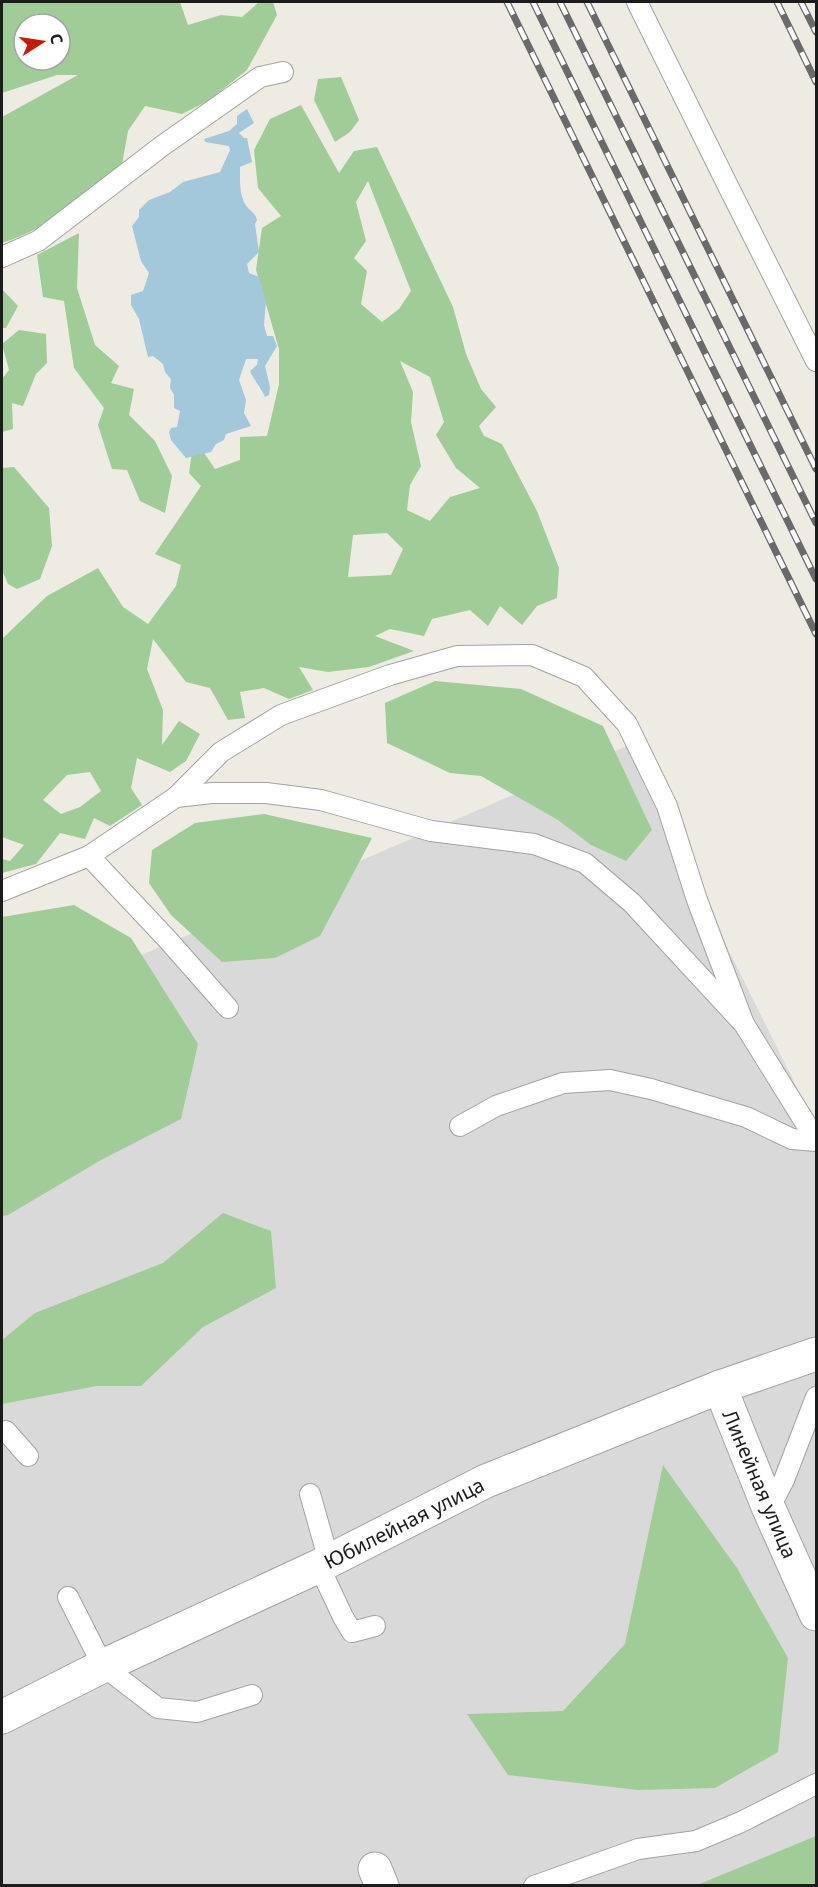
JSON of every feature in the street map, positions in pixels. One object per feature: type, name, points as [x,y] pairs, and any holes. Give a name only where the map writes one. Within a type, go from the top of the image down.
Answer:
[{"type":"street","name":"Юбилейная улица","points":[[2,1717],[103,1666],[324,1564],[486,1481],[720,1387],[816,1354]]},
{"type":"street","name":"Линейная улица","points":[[720,1387],[769,1509],[816,1614]]},
{"type":"lane","points":[[637,2],[816,361]]},
{"type":"lane","points":[[2,257],[38,241],[162,146],[260,77],[283,72]]},
{"type":"lane","points":[[2,891],[89,856],[176,797],[221,753],[281,716],[390,675],[457,656],[532,655],[584,677],[627,724],[667,806],[697,900],[744,1024],[816,1141]]},
{"type":"lane","points":[[176,797],[212,793],[266,793],[321,800],[432,831],[534,844],[585,863],[632,903],[744,1024]]},
{"type":"lane","points":[[89,856],[228,1008]]},
{"type":"lane","points":[[460,1126],[496,1106],[563,1083],[610,1080],[651,1089],[746,1117],[792,1139],[816,1141]]},
{"type":"lane","points":[[769,1509],[784,1480],[816,1397]]},
{"type":"lane","points":[[2,1433],[6,1431],[28,1456]]},
{"type":"lane","points":[[310,1494],[324,1564],[343,1617],[352,1632],[375,1626]]},
{"type":"lane","points":[[68,1597],[103,1666],[158,1708],[197,1712],[252,1695]]},
{"type":"lane","points":[[534,1886],[638,1849],[696,1841],[741,1822],[816,1784]]},
{"type":"shaded area","points":[[627,746],[816,1126],[816,1885],[2,1885],[2,1015]]},
{"type":"green space","points":[[2,2],[180,2],[188,25],[221,15],[242,17],[259,2],[273,2],[277,15],[247,70],[208,101],[182,114],[145,106],[128,131],[121,170],[49,222],[2,243],[2,117],[78,75],[57,75],[2,93]]},
{"type":"green space","points":[[341,77],[359,120],[350,132],[335,142],[314,100],[318,79]]},
{"type":"green space","points":[[301,105],[339,173],[354,151],[377,147],[453,307],[466,354],[481,389],[496,407],[479,426],[484,436],[502,444],[537,511],[559,568],[557,598],[537,606],[522,625],[500,606],[488,626],[470,610],[432,619],[424,636],[390,629],[375,636],[414,651],[369,667],[328,672],[299,667],[313,690],[289,699],[264,688],[240,692],[245,718],[228,720],[210,688],[186,682],[153,639],[147,669],[163,710],[162,745],[179,721],[200,734],[186,761],[170,772],[137,758],[131,788],[142,805],[110,826],[94,818],[85,839],[60,833],[36,864],[2,873],[2,859],[10,861],[24,845],[2,837],[2,639],[47,596],[98,568],[123,607],[148,624],[176,586],[181,565],[155,554],[201,486],[189,473],[194,438],[215,469],[240,460],[240,437],[267,436],[279,384],[279,349],[256,270],[262,228],[281,216],[258,188],[254,150],[270,119]],"holes":[[[368,181],[411,291],[399,309],[382,322],[361,304],[367,271],[354,258],[366,241],[356,202]],[[400,361],[430,377],[444,422],[436,435],[456,468],[480,488],[450,497],[430,521],[407,510],[410,485],[421,466],[411,422],[413,392]],[[387,533],[403,549],[391,575],[348,577],[353,535]],[[90,772],[101,791],[80,807],[61,814],[43,800],[67,775]]]},
{"type":"green space","points":[[79,233],[77,288],[95,345],[119,366],[111,383],[134,389],[129,415],[155,441],[172,476],[165,513],[140,501],[127,470],[112,469],[98,425],[104,408],[74,368],[64,301],[43,297],[37,255]]},
{"type":"green space","points":[[2,289],[18,306],[6,328],[2,328]]},
{"type":"green space","points":[[19,330],[46,334],[47,363],[36,374],[23,406],[12,403],[13,429],[2,432],[2,379],[9,370],[2,344]]},
{"type":"green space","points":[[14,467],[49,508],[52,546],[40,579],[17,589],[8,584],[2,570],[2,468]]},
{"type":"green space","points":[[435,681],[521,689],[603,726],[652,830],[626,861],[591,845],[558,820],[481,776],[450,773],[387,743],[385,703]]},
{"type":"green space","points":[[264,814],[372,838],[320,936],[275,958],[222,962],[171,915],[149,883],[152,850],[195,823]]},
{"type":"green space","points":[[74,905],[131,938],[198,1044],[181,1119],[101,1160],[8,1215],[2,1216],[2,917]]},
{"type":"green space","points":[[223,1213],[271,1231],[276,1288],[203,1327],[141,1386],[97,1386],[2,1404],[2,1340],[35,1313],[163,1263]]},
{"type":"green space","points":[[663,1465],[737,1568],[788,1658],[778,1752],[715,1788],[638,1790],[508,1775],[467,1714],[563,1711],[625,1644]]},
{"type":"green space","points":[[816,1836],[816,1885],[697,1885]]},
{"type":"water","points":[[247,109],[254,123],[239,133],[247,138],[252,162],[240,167],[240,186],[245,204],[257,220],[255,224],[259,252],[247,264],[249,273],[259,277],[266,301],[264,325],[267,336],[273,336],[277,346],[265,366],[270,387],[269,395],[265,397],[250,371],[257,365],[258,359],[246,359],[239,380],[246,400],[244,413],[251,426],[226,434],[224,440],[216,444],[211,452],[186,458],[171,440],[169,432],[171,428],[177,427],[180,411],[174,408],[174,395],[170,388],[171,379],[165,372],[163,364],[153,356],[148,357],[139,319],[131,305],[131,295],[143,291],[149,273],[141,261],[132,226],[139,217],[139,210],[149,200],[170,192],[183,182],[220,172],[230,150],[229,146],[205,142],[204,139],[229,131],[237,124],[237,116]]},
{"type":"railway","points":[[507,2],[816,634]]},
{"type":"railway","points":[[533,2],[816,579]]},
{"type":"railway","points":[[560,2],[816,523]]},
{"type":"railway","points":[[587,2],[816,469]]},
{"type":"railway","points":[[777,2],[816,82]]},
{"type":"railway","points":[[801,2],[816,32]]}]
